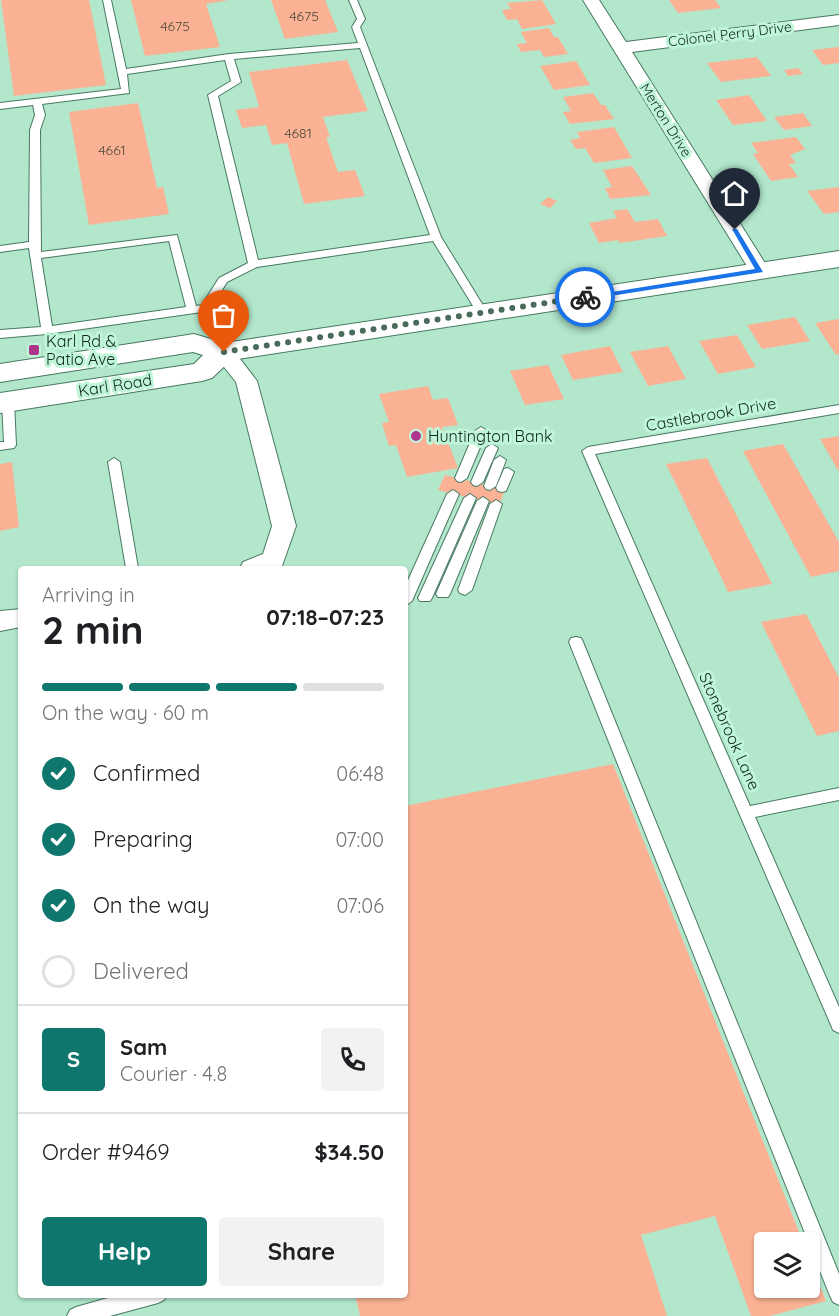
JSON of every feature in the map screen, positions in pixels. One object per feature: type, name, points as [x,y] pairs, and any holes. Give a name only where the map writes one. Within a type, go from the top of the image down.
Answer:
[{"type":"main road","name":"Karl Road","points":[[0,373],[194,343],[224,352],[839,259]]},
{"type":"main road","name":"Karl Road","points":[[4,402],[202,372],[224,352]]},
{"type":"street","name":"Merton Drive","points":[[591,0],[760,270]]},
{"type":"street","name":"Colonel Perry Drive","points":[[620,48],[839,20]]},
{"type":"street","points":[[224,352],[246,381],[284,526],[273,560],[257,566]]},
{"type":"street","points":[[0,621],[18,618]]},
{"type":"lane","points":[[0,106],[126,91],[108,0]]},
{"type":"lane","points":[[353,0],[361,19],[356,27],[436,237],[482,312]]},
{"type":"lane","points":[[122,72],[229,57],[363,45]]},
{"type":"lane","points":[[229,57],[236,82],[213,95],[254,264]]},
{"type":"lane","points":[[37,102],[40,115],[35,130],[34,244],[47,330]]},
{"type":"lane","points":[[36,256],[173,237],[192,310]]},
{"type":"lane","points":[[207,308],[223,280],[254,264],[436,237]]},
{"type":"lane","points":[[0,249],[34,244]]},
{"type":"lane","points":[[0,334],[47,330],[207,308]]},
{"type":"lane","points":[[207,308],[224,352]]},
{"type":"lane","points":[[4,402],[5,445]]},
{"type":"lane","name":"Castlebrook Drive","points":[[588,451],[839,409]]},
{"type":"lane","points":[[461,478],[481,431]]},
{"type":"lane","points":[[489,485],[492,448]]},
{"type":"lane","name":"Stonebrook Lane","points":[[588,451],[839,1025]]},
{"type":"lane","points":[[489,485],[500,460]]},
{"type":"lane","points":[[114,462],[132,566]]},
{"type":"lane","points":[[489,485],[508,472]]},
{"type":"lane","points":[[408,594],[453,494]]},
{"type":"lane","points":[[425,597],[476,500],[443,594]]},
{"type":"lane","points":[[465,590],[496,504]]},
{"type":"lane","points":[[576,642],[839,1296]]},
{"type":"lane","points":[[746,813],[839,794]]},
{"type":"lane","points":[[76,1316],[143,1298]]},
{"type":"building","points":[[1,0],[89,0],[106,85],[14,96]]},
{"type":"building","points":[[131,0],[229,0],[206,4],[220,47],[145,56]]},
{"type":"building","points":[[271,0],[325,0],[338,32],[285,39]]},
{"type":"building","points":[[542,0],[556,24],[522,29],[517,19],[507,20],[502,10],[511,9],[507,3]]},
{"type":"building","points":[[669,0],[715,0],[721,8],[678,13]]},
{"type":"building","points":[[549,28],[554,37],[558,37],[568,54],[544,57],[540,50],[521,52],[517,44],[527,43],[521,32]]},
{"type":"building","points":[[839,47],[839,63],[823,65],[812,50]]},
{"type":"building","points":[[757,57],[771,76],[721,82],[707,63]]},
{"type":"building","points":[[347,60],[368,111],[323,117],[330,137],[326,137],[338,172],[355,170],[365,196],[304,204],[287,143],[272,145],[266,125],[242,128],[236,110],[259,107],[249,72]]},
{"type":"building","points":[[576,61],[590,85],[554,90],[540,66]]},
{"type":"building","points":[[798,68],[803,74],[788,76],[784,70]]},
{"type":"building","points":[[593,93],[614,119],[570,124],[563,112],[571,111],[563,97]]},
{"type":"building","points":[[749,95],[767,121],[733,125],[716,100]]},
{"type":"building","points":[[138,103],[157,188],[163,187],[169,214],[89,225],[69,112]]},
{"type":"building","points":[[803,113],[812,126],[784,130],[774,117]]},
{"type":"building","points":[[614,127],[632,158],[594,163],[585,148],[576,149],[570,140],[580,138],[577,132]]},
{"type":"building","points":[[796,137],[805,149],[790,155],[796,163],[789,164],[798,177],[771,181],[753,154],[758,153],[751,143]]},
{"type":"building","points":[[632,166],[651,195],[610,199],[605,188],[612,187],[603,170]]},
{"type":"building","points":[[839,187],[839,212],[824,214],[807,191]]},
{"type":"building","points":[[548,197],[557,201],[550,208],[540,204]]},
{"type":"building","points":[[627,209],[635,222],[658,219],[667,236],[620,243],[618,240],[599,243],[589,223],[617,218],[613,211]]},
{"type":"building","points":[[795,317],[810,341],[762,349],[747,325]]},
{"type":"building","points":[[839,319],[839,354],[836,355],[815,323]]},
{"type":"building","points":[[737,335],[756,367],[718,374],[699,341]]},
{"type":"building","points":[[610,346],[623,372],[573,380],[561,355]]},
{"type":"building","points":[[668,346],[686,379],[648,386],[630,352]]},
{"type":"building","points":[[548,365],[564,399],[525,405],[510,371]]},
{"type":"building","name":"Huntington Bank","points":[[428,386],[433,400],[448,398],[458,425],[442,427],[458,468],[407,477],[396,445],[389,446],[382,423],[389,422],[379,394]]},
{"type":"building","points":[[839,436],[839,472],[820,439]]},
{"type":"building","points":[[783,444],[839,542],[839,571],[811,577],[743,451]]},
{"type":"building","points":[[707,458],[772,584],[728,592],[666,464]]},
{"type":"building","points":[[12,462],[19,527],[0,531],[0,464]]},
{"type":"building","points":[[445,475],[505,490],[499,505],[438,490]]},
{"type":"building","points":[[806,614],[839,678],[839,731],[817,736],[761,622]]},
{"type":"building","points":[[613,764],[799,1232],[754,1232],[754,1298],[820,1298],[820,1286],[826,1301],[770,1316],[751,1316],[715,1216],[641,1235],[667,1316],[360,1316],[356,1298],[408,1298],[408,805]]},
{"type":"way so far","points":[[224,352],[585,297]]},
{"type":"place","name":"Karl Rd & Patio Ave","points":[[34,350]]},
{"type":"place","name":"Huntington Bank","points":[[416,436]]},
{"type":"route","points":[[585,297],[760,270],[735,230]]}]
